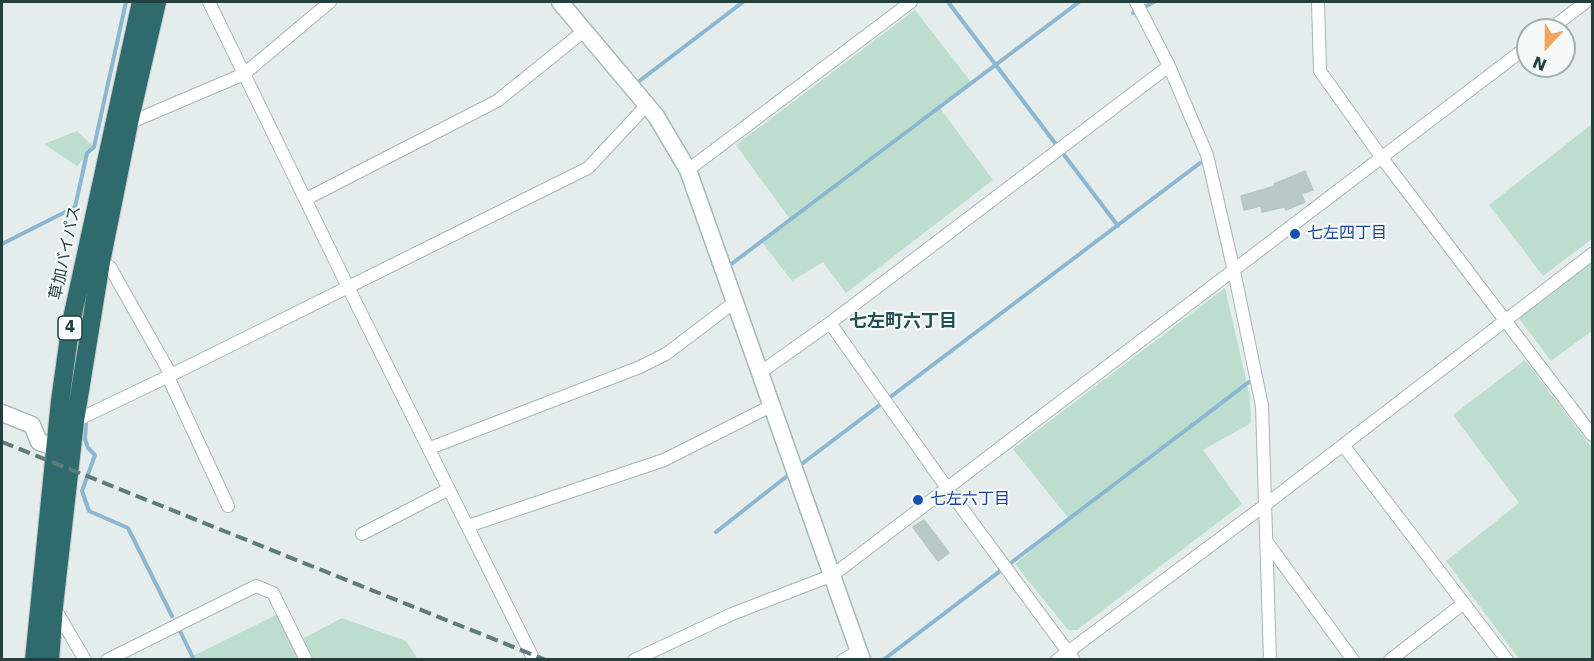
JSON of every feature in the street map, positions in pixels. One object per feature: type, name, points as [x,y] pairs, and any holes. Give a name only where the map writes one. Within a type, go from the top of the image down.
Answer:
[{"type":"highway","name":"草加バイパス","points":[[34,660],[55,447],[71,323],[141,2]]},
{"type":"highway","name":"4","points":[[50,660],[75,421],[101,262],[129,123],[157,2]]},
{"type":"street","points":[[209,2],[534,660]]},
{"type":"street","points":[[129,123],[244,74],[330,2]]},
{"type":"street","points":[[688,170],[911,2]]},
{"type":"street","points":[[1136,2],[1168,66],[1207,155],[1262,406],[1270,660]]},
{"type":"street","points":[[1318,2],[1320,71],[1382,158],[1593,435]]},
{"type":"street","points":[[1565,18],[1586,2]]},
{"type":"street","points":[[567,4],[584,31],[656,116],[688,170],[860,655],[843,660]]},
{"type":"street","points":[[306,199],[497,101],[584,31]]},
{"type":"street","points":[[634,660],[732,614],[833,575],[1516,55]]},
{"type":"street","points":[[761,372],[830,323],[1168,66]]},
{"type":"street","points":[[75,421],[588,168],[647,105]]},
{"type":"street","points":[[1057,660],[1071,656],[1593,254]]},
{"type":"street","points":[[101,262],[110,267],[170,376],[228,506]]},
{"type":"street","points":[[430,448],[640,367],[666,354],[736,301]]},
{"type":"street","points":[[830,323],[947,488],[1071,656]]},
{"type":"street","points":[[468,526],[664,460],[772,405]]},
{"type":"street","points":[[2,413],[32,425],[39,442],[55,447]]},
{"type":"street","points":[[1343,445],[1507,660]]},
{"type":"street","points":[[362,534],[449,489]]},
{"type":"street","points":[[1266,541],[1353,660]]},
{"type":"street","points":[[107,660],[256,586],[273,593],[306,660]]},
{"type":"street","points":[[1390,660],[1464,603]]},
{"type":"street","points":[[54,606],[86,660]]},
{"type":"green space","points":[[915,10],[971,82],[940,108],[993,180],[846,293],[823,262],[792,281],[762,242],[790,219],[736,145]]},
{"type":"green space","points":[[1592,124],[1592,239],[1543,276],[1489,205]]},
{"type":"green space","points":[[77,131],[94,147],[77,166],[44,144]]},
{"type":"green space","points":[[1592,261],[1592,331],[1551,361],[1518,317]]},
{"type":"green space","points":[[1225,288],[1250,397],[1251,423],[1203,450],[1242,504],[1077,630],[1068,630],[1015,564],[1069,519],[1013,449]]},
{"type":"green space","points":[[1525,360],[1592,448],[1592,659],[1519,659],[1446,561],[1519,503],[1453,415]]},
{"type":"green space","points":[[278,614],[300,659],[195,660],[193,656]]},
{"type":"green space","points":[[342,618],[406,641],[418,659],[313,659],[302,639]]},
{"type":"building","points":[[1305,171],[1313,190],[1301,194],[1305,202],[1286,210],[1284,207],[1262,212],[1261,206],[1244,210],[1241,196],[1275,186],[1274,184]]},
{"type":"building","points":[[924,520],[949,553],[938,561],[913,527]]},
{"type":"waterway","points":[[2,244],[75,207],[87,153],[94,147],[126,2]]},
{"type":"waterway","points":[[638,82],[743,2]]},
{"type":"waterway","points":[[948,2],[1118,226]]},
{"type":"waterway","points":[[730,265],[1079,2]]},
{"type":"waterway","points":[[1133,13],[1154,2]]},
{"type":"waterway","points":[[799,466],[1200,163]]},
{"type":"waterway","points":[[883,660],[1249,382]]},
{"type":"waterway","points":[[86,423],[85,439],[88,448],[95,455],[82,491],[89,511],[128,528],[172,616]]},
{"type":"waterway","points":[[716,532],[791,473]]},
{"type":"waterway","points":[[179,629],[194,660]]},
{"type":"railway","points":[[2,442],[546,660]]},
{"type":"place","name":"七左四丁目","points":[[1295,234]]},
{"type":"place","name":"七左六丁目","points":[[918,500]]},
{"type":"district","name":"七左町六丁目","points":[[903,322]]}]
